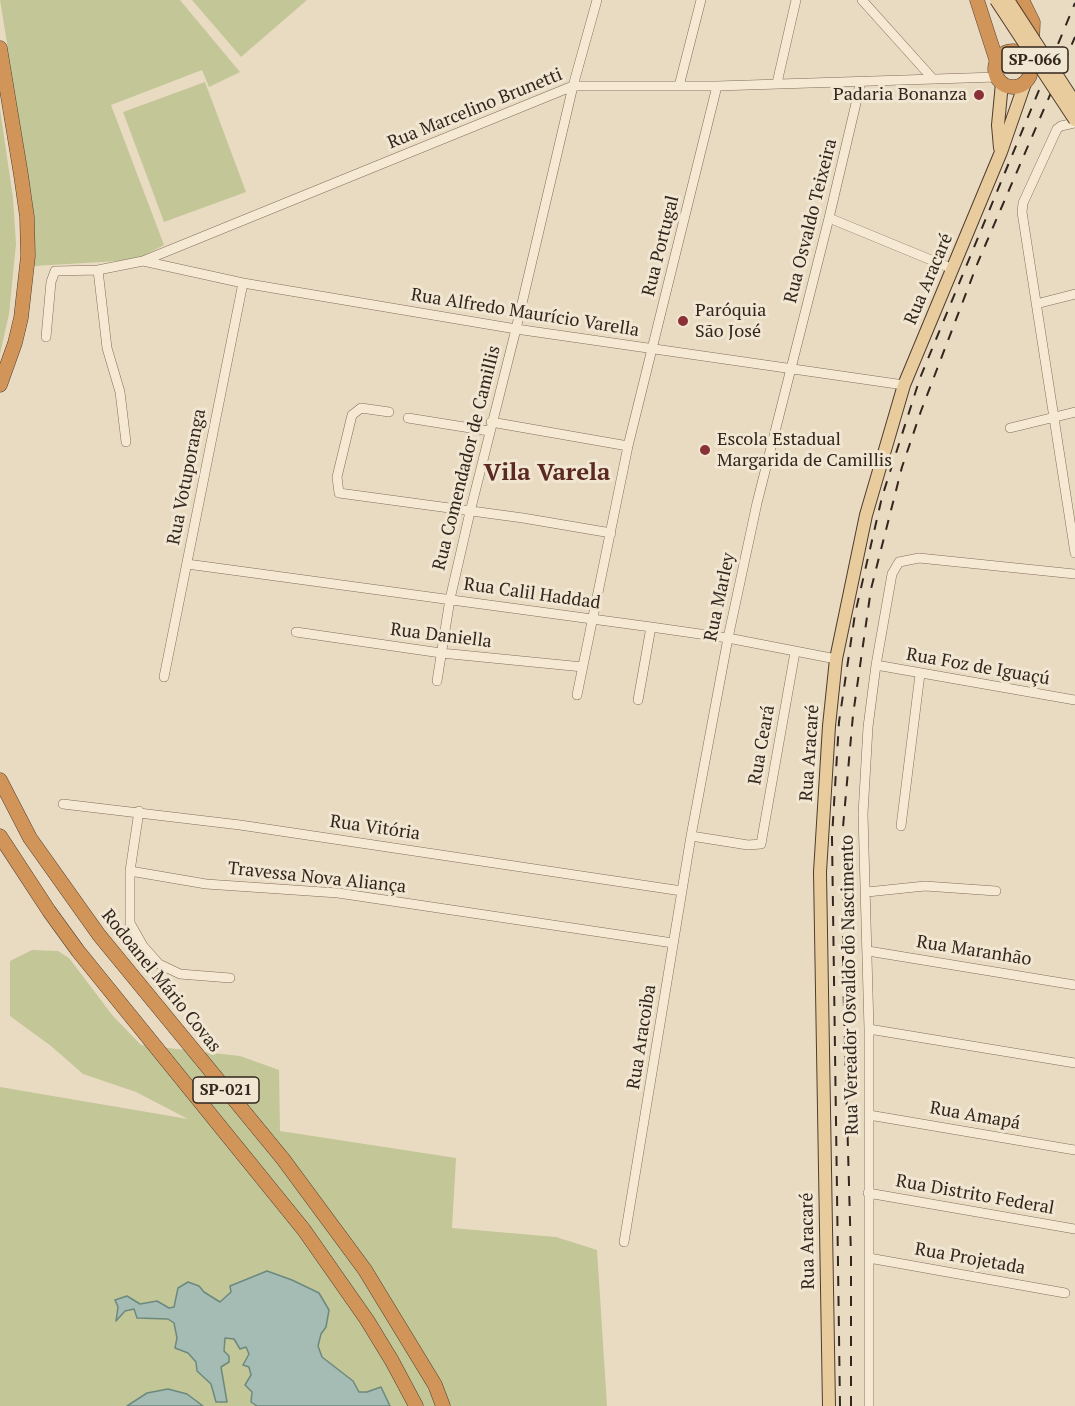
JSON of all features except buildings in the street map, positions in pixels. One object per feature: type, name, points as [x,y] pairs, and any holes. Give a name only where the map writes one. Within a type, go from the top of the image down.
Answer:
[{"type":"highway","points":[[977,0],[997,62]]},
{"type":"highway","points":[[1022,0],[1033,22],[1034,34],[1028,59],[1031,72],[1025,83],[1011,87],[999,80],[995,67],[1000,57],[1011,52],[1018,52],[1028,59]]},
{"type":"highway","points":[[0,48],[27,217],[28,256],[21,318],[0,385]]},
{"type":"highway","name":"Rodoanel Mário Covas","points":[[0,780],[30,838],[99,935],[283,1159],[365,1270],[424,1365],[443,1406]]},
{"type":"highway","name":"SP-021","points":[[0,836],[78,951],[304,1230],[367,1320],[416,1406]]},
{"type":"main road","name":"SP-066","points":[[996,0],[1075,122]]},
{"type":"main road","name":"SP-066","points":[[1008,0],[1075,103]]},
{"type":"main road","name":"Rua Aracaré","points":[[999,80],[1000,152]]},
{"type":"main road","name":"Rua Aracaré","points":[[829,1406],[820,872],[829,726],[837,659],[866,515],[904,385],[1000,152],[1025,83]]},
{"type":"main road","name":"Rua Aracaré","points":[[822,1406],[829,1385]]},
{"type":"street","name":"Rua Comendador de Camillis","points":[[437,681],[450,599],[470,512],[573,86],[597,0]]},
{"type":"street","points":[[679,86],[701,0]]},
{"type":"street","points":[[777,83],[796,0]]},
{"type":"street","points":[[862,0],[933,79]]},
{"type":"street","name":"Rua Marcelino Brunetti","points":[[46,338],[53,272],[98,270],[143,261],[573,86],[717,86],[933,79],[999,80]]},
{"type":"street","name":"Rua Osvaldo Teixeira","points":[[791,368],[861,82]]},
{"type":"street","name":"Rua Portugal","points":[[577,695],[628,446],[717,86]]},
{"type":"street","points":[[1075,122],[1057,129],[1023,203],[1022,222],[1075,553]]},
{"type":"street","points":[[829,218],[953,268]]},
{"type":"street","name":"Rua Alfredo Maurício Varella","points":[[143,261],[243,283],[516,328],[652,350],[904,385]]},
{"type":"street","points":[[98,270],[107,348],[120,392],[126,442]]},
{"type":"street","name":"Rua Votuporanga","points":[[164,677],[243,283]]},
{"type":"street","points":[[1036,304],[1075,294]]},
{"type":"street","name":"Rua Marley","points":[[691,836],[728,638],[757,503],[791,368]]},
{"type":"street","points":[[389,412],[361,408],[351,417],[337,485],[339,493],[523,518],[611,533]]},
{"type":"street","points":[[1010,428],[1075,412]]},
{"type":"street","points":[[408,418],[628,446]]},
{"type":"street","name":"Rua Vereador Osvaldo do Nascimento","points":[[869,1406],[869,1029],[864,780],[876,665],[895,566],[903,560],[919,558],[1075,574]]},
{"type":"street","name":"Rua Calil Haddad","points":[[186,564],[728,638],[837,659]]},
{"type":"street","points":[[638,700],[651,627]]},
{"type":"street","name":"Rua Daniella","points":[[296,632],[441,653],[583,667]]},
{"type":"street","name":"Rua Ceará","points":[[691,836],[748,845],[761,844],[795,652]]},
{"type":"street","name":"Rua Foz de Iguaçú","points":[[876,665],[1075,700]]},
{"type":"street","points":[[901,826],[920,674]]},
{"type":"street","name":"Rua Vitória","points":[[63,804],[139,811],[682,891]]},
{"type":"street","points":[[139,811],[130,871],[130,923],[143,946],[159,964],[180,974],[230,978]]},
{"type":"street","name":"Rua Aracoiba","points":[[624,1242],[659,1043],[691,836]]},
{"type":"street","name":"Travessa Nova Aliança","points":[[130,871],[206,884],[338,893],[674,943]]},
{"type":"street","points":[[867,892],[925,886],[996,891]]},
{"type":"street","name":"Rua Maranhão","points":[[868,951],[1075,984]]},
{"type":"street","points":[[869,1029],[1075,1063]]},
{"type":"street","name":"Rua Amapá","points":[[869,1115],[1075,1150]]},
{"type":"street","name":"Rua Distrito Federal","points":[[868,1193],[1075,1229]]},
{"type":"street","name":"Rua Projetada","points":[[869,1258],[1065,1293]]},
{"type":"green space","points":[[0,0],[180,0],[240,72],[209,87],[202,70],[111,105],[164,245],[135,260],[34,266],[35,229],[32,198]]},
{"type":"green space","points":[[192,0],[307,0],[241,57]]},
{"type":"green space","points":[[205,82],[246,192],[164,222],[123,112]]},
{"type":"green space","points":[[0,109],[13,198],[16,244],[9,314],[0,354]]},
{"type":"green space","points":[[32,950],[58,951],[69,958],[113,1016],[141,1045],[240,1056],[279,1070],[280,1131],[456,1158],[452,1228],[556,1237],[597,1250],[607,1406],[390,1406],[381,1387],[359,1392],[353,1381],[322,1357],[318,1346],[321,1334],[326,1327],[267,1271],[230,1286],[231,1292],[220,1302],[199,1286],[178,1288],[174,1307],[169,1308],[156,1301],[140,1304],[127,1296],[118,1307],[116,1314],[134,1309],[137,1318],[168,1319],[174,1323],[177,1338],[197,1362],[197,1371],[211,1384],[216,1402],[227,1402],[221,1367],[225,1338],[234,1339],[246,1347],[250,1354],[251,1402],[257,1406],[203,1406],[187,1394],[147,1393],[127,1406],[0,1406],[0,1087],[188,1119],[136,1092],[83,1074],[51,1046],[10,1016],[10,961]]},
{"type":"shaded area","points":[[267,1271],[319,1293],[329,1310],[326,1327],[321,1334],[318,1346],[322,1357],[353,1381],[359,1392],[381,1387],[390,1406],[257,1406],[251,1402],[252,1392],[245,1385],[251,1375],[249,1367],[243,1365],[249,1354],[246,1347],[240,1349],[234,1339],[225,1338],[224,1351],[229,1356],[229,1362],[221,1367],[227,1402],[216,1402],[211,1384],[197,1371],[196,1362],[188,1353],[175,1348],[177,1338],[174,1323],[168,1319],[137,1318],[134,1309],[125,1311],[116,1321],[118,1307],[115,1300],[127,1296],[140,1304],[157,1301],[169,1308],[174,1307],[178,1288],[188,1282],[199,1286],[220,1302],[231,1292],[230,1286]]},
{"type":"shaded area","points":[[168,1389],[187,1394],[203,1406],[127,1406],[147,1393]]},
{"type":"railway","points":[[840,1406],[832,837],[839,722],[855,614],[882,497],[920,378],[1075,3]]},
{"type":"railway","points":[[851,1406],[851,1256],[843,973],[843,827],[853,715],[871,589],[902,467],[921,411],[978,262],[1075,37]]},
{"type":"place","name":"Padaria Bonanza","points":[[979,95]]},
{"type":"place","name":"Paróquia São José","points":[[683,321]]},
{"type":"place","name":"Escola Estadual Margarida de Camillis","points":[[705,450]]},
{"type":"district","name":"Vila Varela","points":[[547,473]]}]
